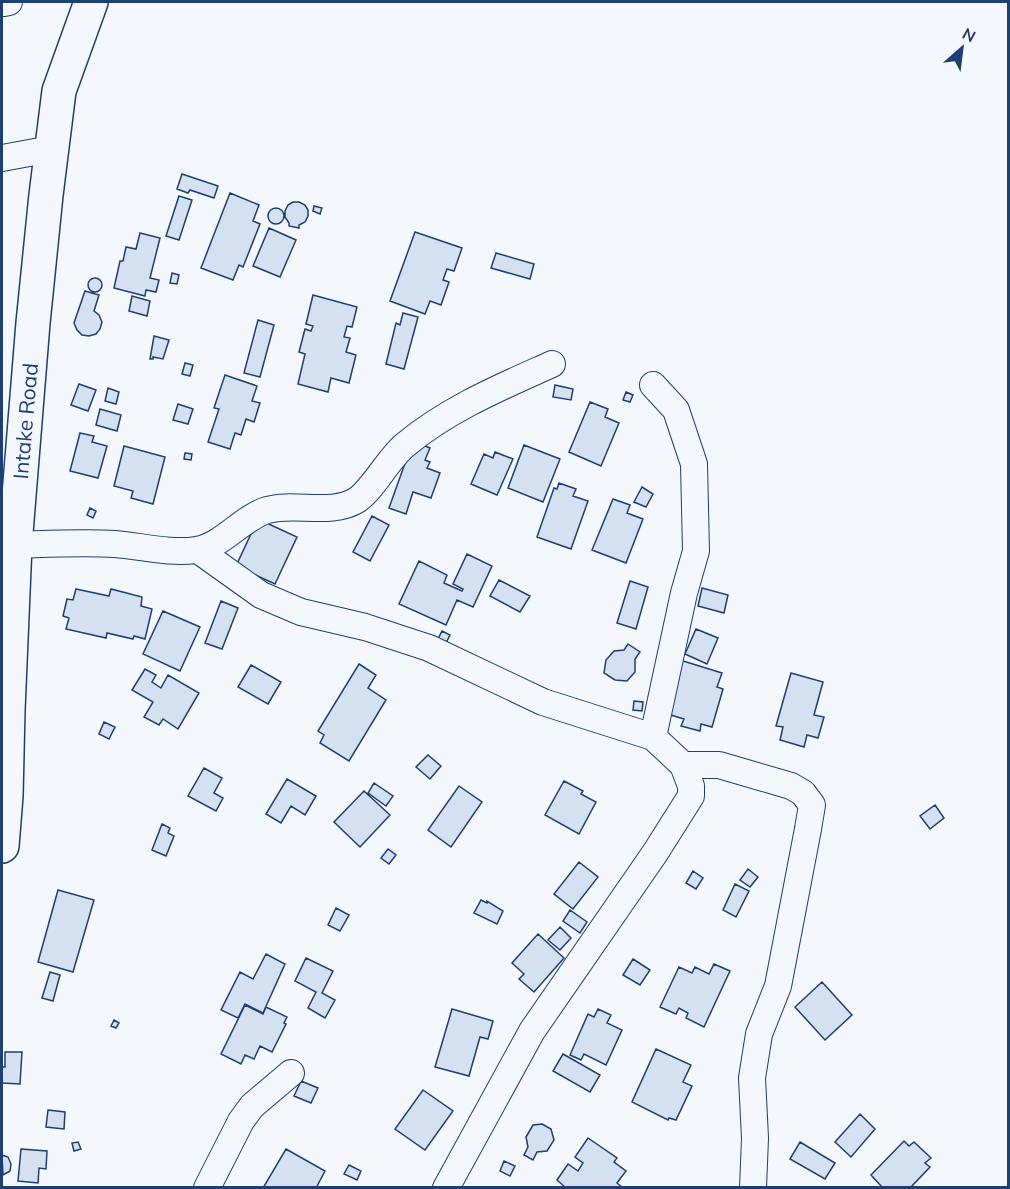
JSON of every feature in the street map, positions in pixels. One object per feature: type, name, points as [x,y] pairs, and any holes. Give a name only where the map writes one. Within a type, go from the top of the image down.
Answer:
[{"type":"street","name":"Intake Road","points":[[2,846],[6,796],[15,544],[33,322],[51,149],[59,92],[91,2]]},
{"type":"street","points":[[2,158],[51,149]]},
{"type":"street","points":[[15,544],[113,544],[171,551],[198,550],[267,510],[325,508],[357,499],[402,447],[417,435],[490,392],[552,364]]},
{"type":"street","points":[[653,385],[676,410],[694,464],[696,551],[684,593],[653,737]]},
{"type":"street","points":[[198,550],[261,595],[291,608],[366,627],[429,648],[543,702],[653,737],[683,765],[691,786],[691,796],[649,862],[532,1031],[446,1188]]},
{"type":"street","points":[[683,765],[719,765],[791,786],[803,793],[812,805],[778,986],[759,1034],[752,1077],[755,1138],[753,1188]]},
{"type":"street","points":[[207,1188],[241,1121],[252,1106],[291,1073]]},
{"type":"building","points":[[182,174],[218,186],[214,198],[190,190],[188,193],[177,189]]},
{"type":"building","points":[[230,193],[259,205],[253,221],[260,224],[243,267],[239,265],[233,280],[201,268]]},
{"type":"building","points":[[179,196],[192,200],[179,240],[166,236]]},
{"type":"building","points":[[293,202],[305,205],[308,210],[305,222],[299,225],[299,228],[289,226],[285,217],[288,205]]},
{"type":"building","points":[[314,206],[322,208],[320,214],[313,211]]},
{"type":"building","points":[[276,208],[284,216],[276,224],[268,216]]},
{"type":"building","points":[[269,228],[296,240],[280,277],[253,266]]},
{"type":"building","points":[[415,232],[462,248],[454,271],[447,269],[443,280],[449,282],[441,305],[430,301],[425,314],[390,301]]},
{"type":"building","points":[[140,233],[160,238],[150,278],[159,280],[156,292],[146,290],[145,296],[114,288],[120,261],[123,261],[126,247],[136,249]]},
{"type":"building","points":[[496,253],[534,264],[530,279],[491,268]]},
{"type":"building","points":[[172,273],[179,275],[177,284],[170,283]]},
{"type":"building","points":[[95,278],[100,280],[102,285],[100,290],[95,292],[90,290],[88,285],[90,280]]},
{"type":"building","points":[[85,291],[99,295],[94,311],[102,322],[96,334],[89,336],[82,335],[74,323]]},
{"type":"building","points":[[313,295],[357,307],[352,327],[347,326],[344,337],[350,338],[346,352],[356,355],[349,383],[331,378],[328,392],[298,384],[305,354],[299,352],[305,329],[311,331],[313,326],[306,324]]},
{"type":"building","points":[[132,296],[150,301],[147,316],[129,311]]},
{"type":"building","points":[[403,313],[418,317],[404,369],[386,364],[396,323],[400,325]]},
{"type":"building","points":[[258,320],[274,325],[260,377],[244,373]]},
{"type":"building","points":[[154,336],[169,340],[163,359],[153,357],[150,359]]},
{"type":"building","points":[[185,363],[193,365],[190,376],[182,374]]},
{"type":"building","points":[[225,375],[257,386],[252,401],[260,403],[254,422],[246,419],[241,435],[235,433],[230,449],[208,442],[219,409],[214,408]]},
{"type":"building","points":[[79,384],[96,390],[88,411],[71,405]]},
{"type":"building","points":[[555,385],[573,389],[571,400],[553,397]]},
{"type":"building","points":[[108,388],[119,392],[116,404],[105,401]]},
{"type":"building","points":[[626,392],[633,395],[630,402],[623,400]]},
{"type":"building","points":[[590,402],[608,409],[605,417],[619,423],[601,466],[569,452]]},
{"type":"building","points":[[178,404],[193,409],[188,424],[173,420]]},
{"type":"building","points":[[100,409],[121,415],[117,431],[96,425]]},
{"type":"building","points":[[80,433],[94,436],[92,442],[107,446],[98,478],[70,471]]},
{"type":"building","points":[[413,441],[430,448],[425,460],[430,462],[427,468],[440,473],[431,498],[413,492],[406,514],[389,508]]},
{"type":"building","points":[[524,445],[560,459],[543,502],[508,488]]},
{"type":"building","points":[[124,446],[165,457],[153,504],[131,498],[133,491],[114,486]]},
{"type":"building","points":[[495,452],[513,459],[497,495],[471,484],[484,454],[493,458]]},
{"type":"building","points":[[185,453],[192,454],[191,460],[184,459]]},
{"type":"building","points":[[559,483],[576,489],[573,496],[588,501],[571,549],[537,537],[554,488],[557,489]]},
{"type":"building","points":[[642,487],[653,494],[646,507],[634,502]]},
{"type":"building","points":[[613,499],[630,505],[627,513],[643,519],[626,563],[592,550]]},
{"type":"building","points":[[90,508],[96,511],[93,518],[87,515]]},
{"type":"building","points":[[372,516],[389,525],[370,561],[353,552]]},
{"type":"building","points":[[258,519],[297,537],[275,584],[236,566]]},
{"type":"building","points":[[467,554],[492,566],[473,607],[457,600],[446,625],[399,604],[419,561],[447,575],[444,583],[462,591],[463,589],[453,584]]},
{"type":"building","points":[[499,580],[530,596],[520,612],[490,596]]},
{"type":"building","points":[[630,581],[648,587],[636,629],[617,623]]},
{"type":"building","points":[[702,588],[728,595],[724,613],[698,606]]},
{"type":"building","points":[[76,589],[109,596],[111,589],[142,597],[141,606],[152,609],[145,639],[134,636],[133,639],[107,633],[106,638],[66,629],[69,618],[63,616],[67,599],[73,600]]},
{"type":"building","points":[[221,601],[238,608],[222,649],[205,643]]},
{"type":"building","points":[[163,611],[200,627],[180,671],[143,654]]},
{"type":"building","points":[[696,629],[718,638],[707,664],[685,654]]},
{"type":"building","points":[[442,631],[450,635],[446,643],[438,639]]},
{"type":"building","points":[[628,644],[640,652],[635,659],[635,672],[627,681],[615,680],[604,673],[606,660],[614,651],[624,650]]},
{"type":"building","points":[[680,660],[722,673],[717,687],[723,689],[712,727],[701,724],[700,731],[681,726],[684,719],[664,713]]},
{"type":"building","points":[[359,664],[376,675],[368,688],[386,700],[349,761],[320,743],[324,735],[318,731]]},
{"type":"building","points":[[251,665],[281,682],[268,704],[238,687]]},
{"type":"building","points":[[145,669],[156,675],[152,682],[161,688],[168,675],[199,693],[178,729],[163,719],[159,725],[144,717],[153,702],[132,690]]},
{"type":"building","points":[[791,673],[823,682],[814,715],[824,717],[818,738],[807,735],[804,747],[780,740],[783,727],[776,726]]},
{"type":"building","points":[[634,701],[643,702],[642,711],[633,710]]},
{"type":"building","points":[[104,722],[115,727],[109,739],[99,734]]},
{"type":"building","points":[[428,755],[441,766],[430,779],[416,767]]},
{"type":"building","points":[[204,768],[222,778],[214,793],[223,798],[216,811],[188,796]]},
{"type":"building","points":[[287,779],[316,796],[305,815],[291,806],[281,823],[266,814]]},
{"type":"building","points":[[564,781],[583,791],[581,794],[596,802],[579,834],[545,815]]},
{"type":"building","points":[[374,783],[393,796],[386,806],[368,793]]},
{"type":"building","points":[[459,786],[482,802],[451,847],[428,830]]},
{"type":"building","points":[[364,791],[390,815],[360,847],[334,822]]},
{"type":"building","points":[[935,805],[944,818],[930,829],[920,816]]},
{"type":"building","points":[[162,824],[170,828],[168,833],[174,836],[166,856],[152,850]]},
{"type":"building","points":[[388,849],[396,855],[389,864],[381,858]]},
{"type":"building","points":[[579,862],[598,877],[573,909],[554,894]]},
{"type":"building","points":[[748,869],[758,877],[750,887],[740,880]]},
{"type":"building","points":[[693,871],[703,878],[696,889],[686,883]]},
{"type":"building","points":[[735,884],[749,891],[736,917],[723,910]]},
{"type":"building","points":[[58,890],[94,900],[73,972],[38,962]]},
{"type":"building","points":[[481,900],[503,911],[497,924],[474,913]]},
{"type":"building","points":[[336,908],[349,915],[340,931],[328,925]]},
{"type":"building","points":[[570,910],[587,922],[580,933],[563,921]]},
{"type":"building","points":[[560,927],[571,938],[560,950],[548,940]]},
{"type":"building","points":[[538,934],[564,958],[534,992],[519,979],[524,974],[512,963]]},
{"type":"building","points":[[266,954],[285,964],[263,1013],[245,1004],[238,1018],[221,1010],[240,972],[253,979]]},
{"type":"building","points":[[306,958],[333,971],[322,993],[335,1000],[325,1018],[308,1008],[316,992],[295,981]]},
{"type":"building","points":[[633,959],[650,970],[640,985],[623,975]]},
{"type":"building","points":[[714,964],[730,971],[704,1027],[686,1018],[688,1013],[679,1008],[676,1014],[660,1007],[679,967],[692,973],[695,967],[709,974]]},
{"type":"building","points":[[50,972],[60,975],[53,1001],[42,998]]},
{"type":"building","points":[[822,982],[852,1015],[825,1040],[795,1007]]},
{"type":"building","points":[[245,1005],[263,1014],[266,1007],[287,1017],[284,1023],[286,1024],[272,1052],[260,1046],[254,1059],[245,1055],[241,1064],[221,1054]]},
{"type":"building","points":[[452,1009],[493,1021],[488,1039],[480,1037],[469,1076],[435,1067]]},
{"type":"building","points":[[598,1009],[611,1015],[607,1023],[622,1030],[606,1065],[584,1054],[581,1060],[570,1055],[588,1014],[594,1017]]},
{"type":"building","points":[[114,1020],[119,1023],[116,1028],[111,1026]]},
{"type":"building","points":[[656,1049],[691,1065],[683,1082],[692,1086],[676,1120],[669,1118],[668,1120],[632,1102]]},
{"type":"building","points":[[5,1052],[22,1052],[20,1084],[2,1083]]},
{"type":"building","points":[[563,1054],[600,1075],[590,1092],[553,1071]]},
{"type":"building","points":[[301,1081],[318,1088],[311,1103],[294,1096]]},
{"type":"building","points":[[423,1090],[453,1111],[425,1150],[395,1129]]},
{"type":"building","points":[[48,1110],[65,1112],[64,1129],[46,1127]]},
{"type":"building","points":[[860,1114],[875,1129],[851,1157],[835,1142]]},
{"type":"building","points":[[542,1124],[551,1129],[554,1140],[547,1151],[537,1152],[533,1160],[524,1155],[528,1147],[526,1137],[533,1125]]},
{"type":"building","points":[[588,1138],[617,1158],[614,1162],[626,1171],[617,1183],[623,1188],[566,1188],[557,1180],[568,1164],[578,1171],[583,1163],[575,1157]]},
{"type":"building","points":[[904,1141],[909,1146],[914,1142],[931,1158],[925,1163],[930,1167],[912,1186],[913,1188],[883,1188],[871,1175]]},
{"type":"building","points":[[78,1142],[81,1149],[74,1151],[72,1143]]},
{"type":"building","points":[[800,1142],[835,1163],[825,1179],[790,1159]]},
{"type":"building","points":[[21,1149],[47,1151],[46,1169],[39,1168],[38,1183],[18,1181]]},
{"type":"building","points":[[286,1149],[325,1171],[316,1188],[263,1188]]},
{"type":"building","points":[[2,1155],[8,1157],[11,1164],[10,1171],[3,1175]]},
{"type":"building","points":[[504,1161],[515,1166],[510,1176],[500,1171]]},
{"type":"building","points":[[349,1165],[361,1171],[357,1180],[344,1174]]}]
